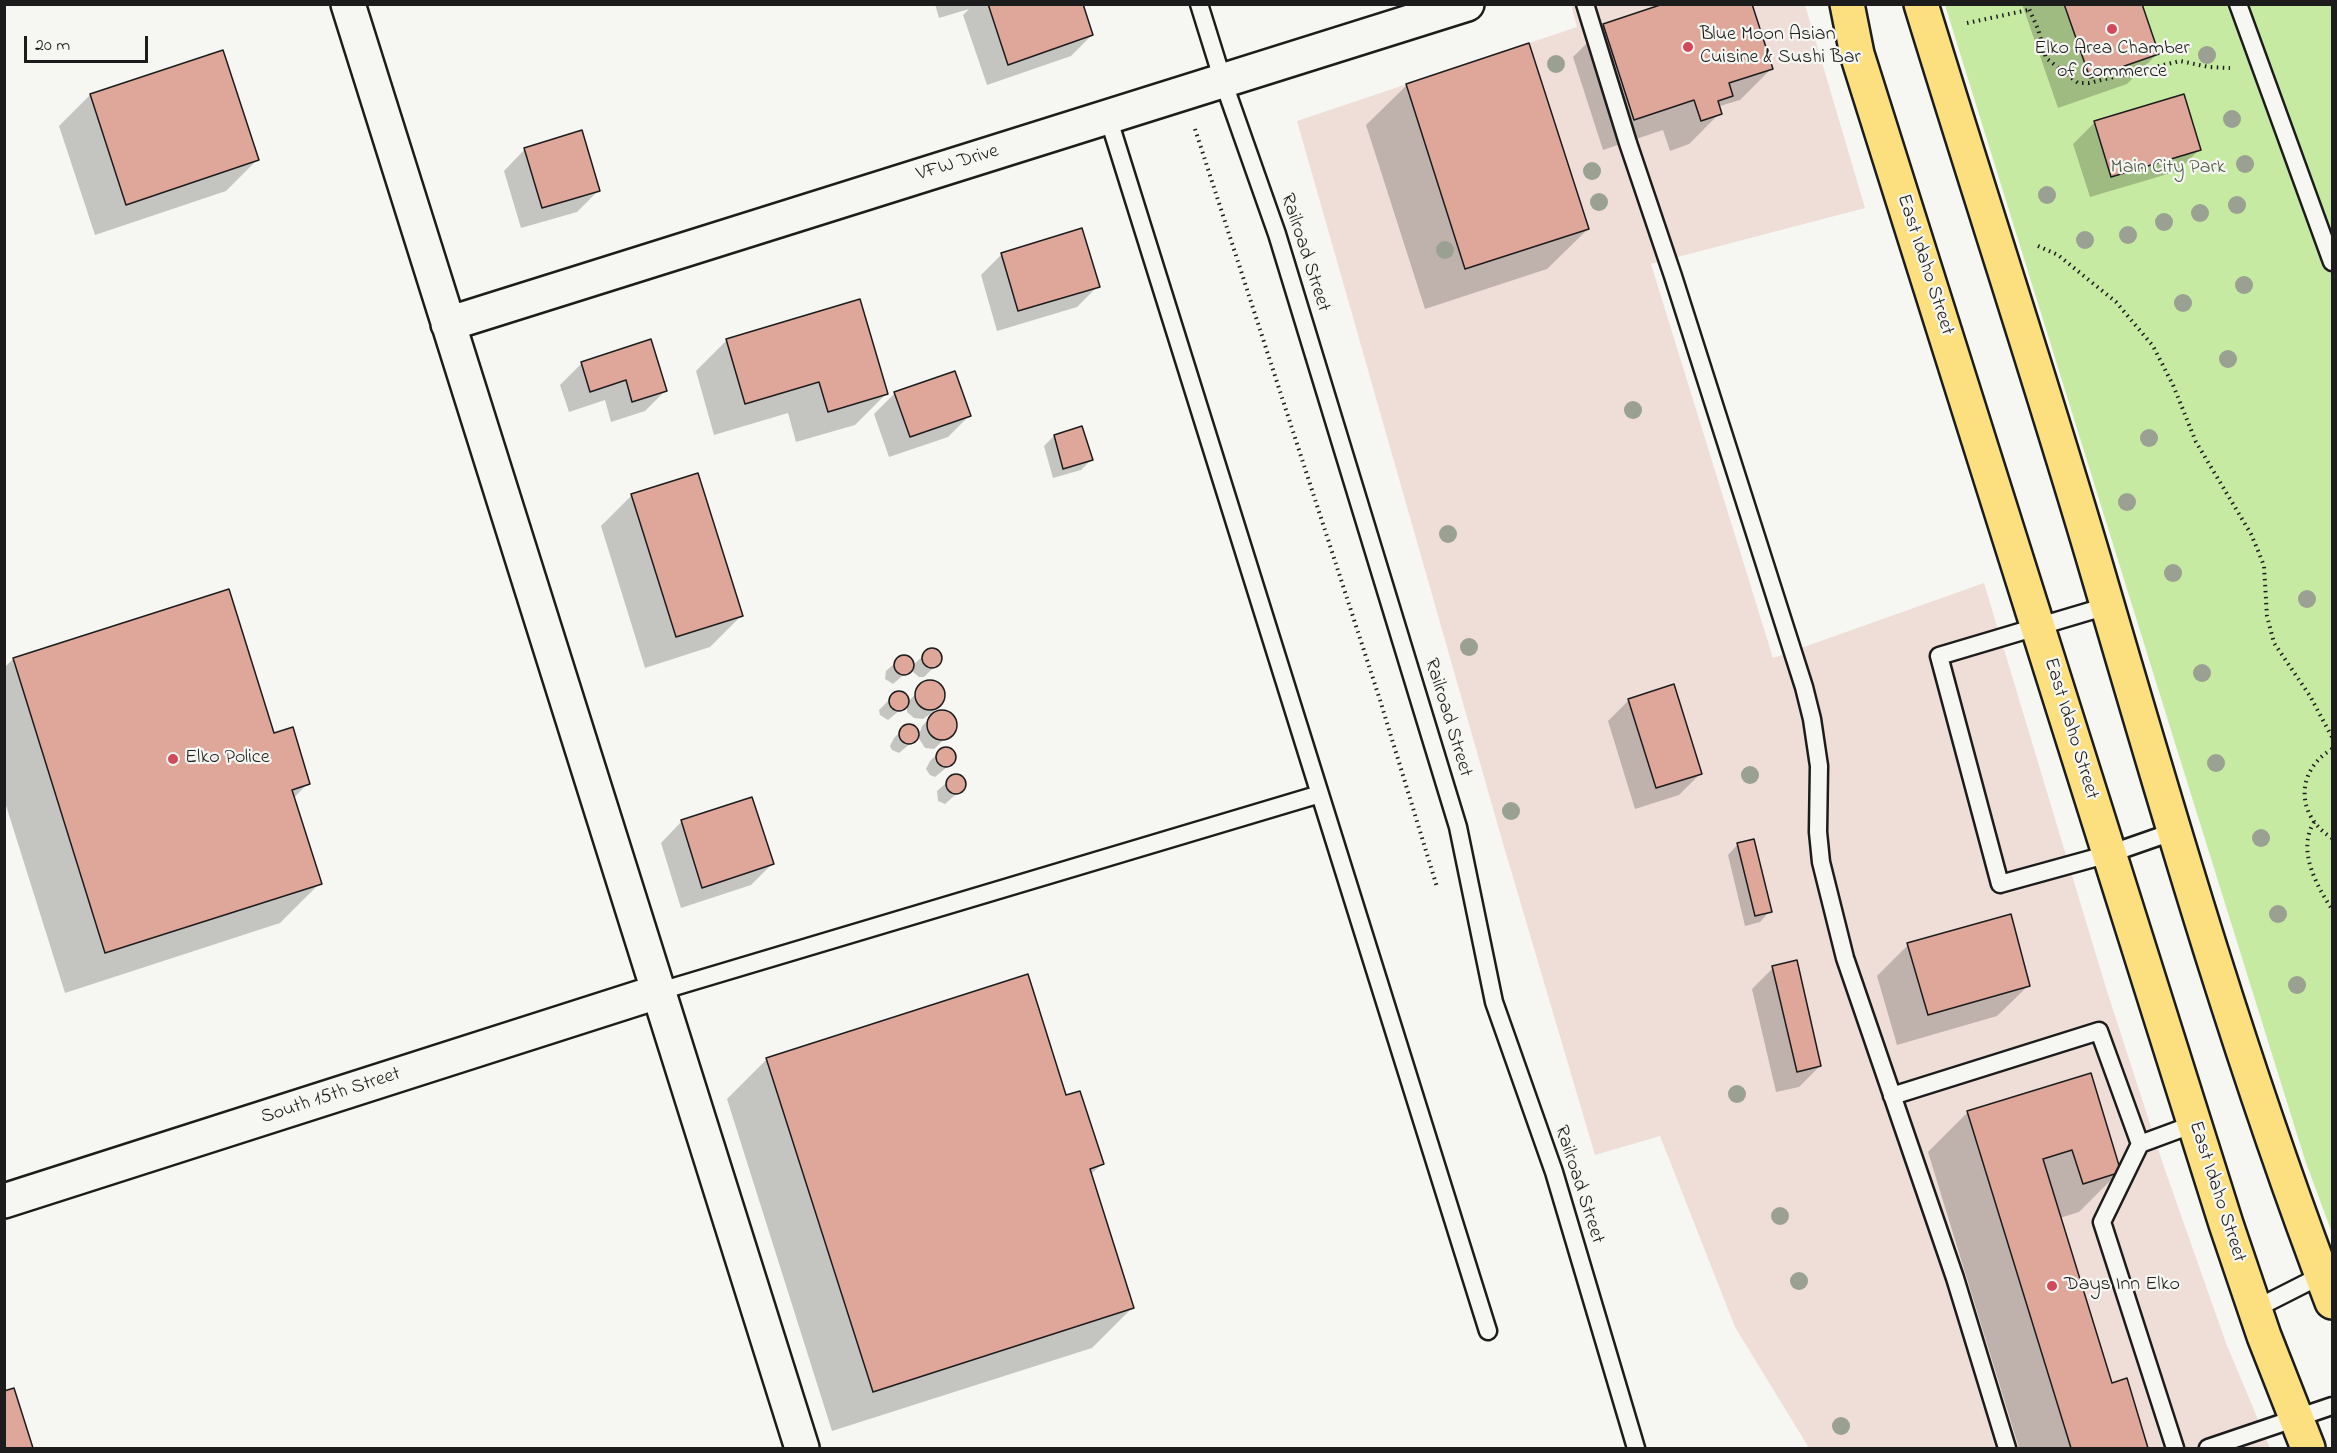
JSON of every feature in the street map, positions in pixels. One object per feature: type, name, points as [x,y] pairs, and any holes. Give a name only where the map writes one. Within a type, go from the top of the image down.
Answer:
[{"type":"main road","name":"East Idaho Street","points":[[1847,4],[1857,54],[2194,1124],[2255,1309],[2308,1449]]},
{"type":"main road","points":[[1921,4],[2107,606],[2219,980],[2329,1282]]},
{"type":"street","points":[[348,4],[802,1449]]},
{"type":"street","name":"VFW Drive","points":[[448,324],[1467,4]]},
{"type":"street","name":"South 15th Street","points":[[4,1202],[657,992]]},
{"type":"lane","name":"Railroad Street","points":[[1199,4],[1223,81],[1277,234],[1458,827],[1494,1002],[1554,1172],[1636,1449]]},
{"type":"lane","points":[[1586,4],[1628,143],[1804,687],[1812,719],[1819,766],[1818,832],[1821,862],[1845,958],[1955,1278],[2007,1449]]},
{"type":"lane","points":[[2238,4],[2332,262]]},
{"type":"lane","points":[[1108,117],[1488,1331]]},
{"type":"lane","points":[[2107,606],[1939,656],[2000,884],[2109,854],[2175,831]]},
{"type":"lane","points":[[657,992],[1320,794]]},
{"type":"lane","points":[[1892,1096],[2100,1031],[2140,1144]]},
{"type":"lane","points":[[2175,1449],[2102,1222],[2140,1144],[2194,1124]]},
{"type":"lane","points":[[2255,1309],[2329,1282]]},
{"type":"lane","points":[[2208,1449],[2245,1443],[2296,1419],[2332,1406]]},
{"type":"path","points":[[2027,4],[2038,29],[2046,58],[2078,83],[2084,84],[2180,61],[2225,69],[2259,60]]},
{"type":"path","points":[[1957,26],[2028,10]]},
{"type":"path","points":[[1184,94],[1380,700],[1438,892]]},
{"type":"path","points":[[2031,244],[2058,255],[2091,281],[2116,302],[2153,346],[2173,385],[2196,442],[2251,534],[2259,553],[2264,566],[2267,616],[2274,643],[2301,682],[2332,737]]},
{"type":"path","points":[[2332,749],[2322,755],[2311,768],[2305,784],[2304,801],[2320,831],[2332,838]]},
{"type":"path","points":[[2314,822],[2307,840],[2311,870],[2332,909]]},
{"type":"shaded area","points":[[1571,5],[1805,5],[1865,208],[1651,264],[1773,658],[1984,583],[2106,988],[2164,1167],[2226,1343],[2270,1448],[1809,1448],[1735,1327],[1660,1136],[1595,1155],[1502,840],[1297,121],[1577,27]]},
{"type":"green space","name":"Main City Park","points":[[1945,5],[2332,5],[2332,1233],[2305,1160]]},
{"type":"building","points":[[988,4],[1083,4],[1093,35],[1008,65]]},
{"type":"building","name":"Blue Moon Asian Cuisine & Sushi Bar","points":[[1663,4],[1752,4],[1773,69],[1729,83],[1733,96],[1718,101],[1722,114],[1701,121],[1694,100],[1634,120],[1603,24]]},
{"type":"building","name":"Elko Area Chamber of Commerce","points":[[2064,4],[2142,4],[2159,54],[2090,78]]},
{"type":"building","points":[[1529,43],[1589,229],[1465,269],[1406,84]]},
{"type":"building","points":[[223,50],[259,160],[126,205],[90,94]]},
{"type":"building","points":[[2184,94],[2201,150],[2111,177],[2094,121]]},
{"type":"building","points":[[582,130],[600,191],[542,208],[524,148]]},
{"type":"building","points":[[1082,228],[1100,287],[1018,311],[1001,253]]},
{"type":"building","points":[[860,299],[888,394],[828,412],[819,382],[745,404],[726,339]]},
{"type":"building","points":[[651,339],[667,391],[632,402],[626,380],[590,392],[581,362]]},
{"type":"building","points":[[955,371],[971,416],[910,437],[894,392]]},
{"type":"building","points":[[1082,426],[1093,460],[1063,469],[1054,435]]},
{"type":"building","points":[[698,473],[743,616],[676,637],[631,494]]},
{"type":"building","name":"Elko Police","points":[[229,589],[274,733],[293,727],[310,784],[292,790],[322,884],[105,953],[13,658]]},
{"type":"building","points":[[932,648],[939,651],[942,658],[939,665],[932,668],[925,665],[922,658],[925,651]]},
{"type":"building","points":[[904,655],[911,658],[914,665],[911,672],[904,675],[897,672],[894,665],[897,658]]},
{"type":"building","points":[[930,680],[940,685],[945,695],[940,705],[930,710],[920,705],[915,695],[920,685]]},
{"type":"building","points":[[1674,684],[1702,774],[1656,788],[1628,699]]},
{"type":"building","points":[[899,691],[906,694],[909,701],[906,708],[899,711],[892,708],[889,701],[892,694]]},
{"type":"building","points":[[942,710],[952,715],[957,725],[952,735],[942,740],[932,735],[927,725],[932,715]]},
{"type":"building","points":[[909,724],[916,727],[919,734],[916,741],[909,744],[902,741],[899,734],[902,727]]},
{"type":"building","points":[[946,747],[953,750],[956,757],[953,764],[946,767],[939,764],[936,757],[939,750]]},
{"type":"building","points":[[956,774],[963,777],[966,784],[963,791],[956,794],[949,791],[946,784],[949,777]]},
{"type":"building","points":[[752,797],[774,864],[702,888],[681,820]]},
{"type":"building","points":[[1754,839],[1772,912],[1755,916],[1737,843]]},
{"type":"building","points":[[2011,914],[2030,986],[1928,1015],[1907,943]]},
{"type":"building","points":[[1797,960],[1821,1066],[1797,1072],[1772,966]]},
{"type":"building","points":[[1028,974],[1066,1095],[1080,1091],[1104,1164],[1090,1169],[1134,1308],[873,1392],[766,1058]]},
{"type":"building","name":"Days Inn Elko","points":[[2091,1073],[2121,1172],[2083,1184],[2072,1150],[2043,1159],[2112,1383],[2127,1378],[2148,1448],[2071,1448],[1967,1111]]},
{"type":"building","points":[[14,1388],[33,1448],[4,1448],[4,1391]]},
{"type":"place","name":"Elko Area Chamber of Commerce","points":[[2112,29]]},
{"type":"place","name":"Blue Moon Asian Cuisine & Sushi Bar","points":[[1688,47]]},
{"type":"place","name":"Elko Police","points":[[173,759]]},
{"type":"place","name":"Days Inn Elko","points":[[2052,1286]]}]
